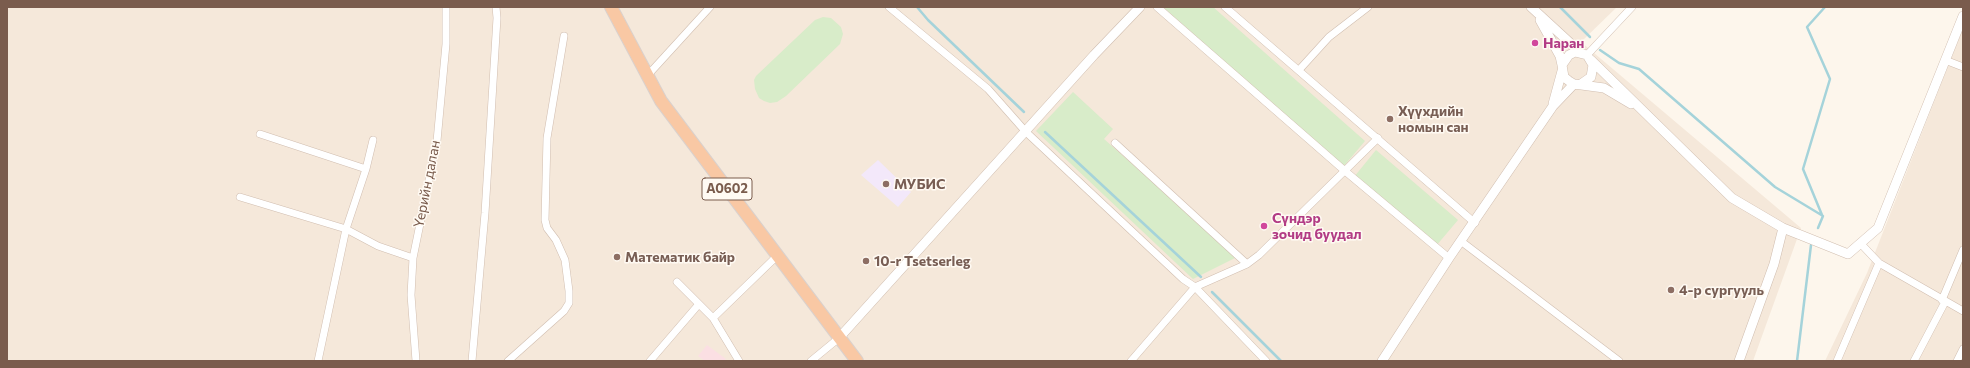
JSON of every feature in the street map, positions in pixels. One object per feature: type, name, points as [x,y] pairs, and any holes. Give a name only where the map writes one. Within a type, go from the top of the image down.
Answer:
[{"type":"highway","name":"A0602","points":[[611,7],[661,101],[857,361]]},
{"type":"street","name":"Үерийн далан","points":[[416,361],[411,295],[413,258],[436,141],[446,44],[446,7]]},
{"type":"street","points":[[472,361],[485,213],[497,18],[496,7]]},
{"type":"street","points":[[647,76],[710,7]]},
{"type":"street","points":[[889,7],[988,89],[1026,132],[1183,279],[1195,287],[1266,361]]},
{"type":"street","points":[[811,361],[839,338],[1094,55],[1140,7]]},
{"type":"street","points":[[1157,7],[1345,171],[1449,258]]},
{"type":"street","points":[[1225,7],[1378,138],[1474,223]]},
{"type":"street","points":[[1299,70],[1329,37],[1368,7]]},
{"type":"street","points":[[1586,56],[1632,7]]},
{"type":"street","points":[[1532,8],[1586,56],[1732,198],[1783,228],[1848,254],[1878,228],[1963,16]]},
{"type":"street","points":[[1532,8],[1555,45],[1560,56],[1564,77],[1577,84],[1604,88],[1640,109]]},
{"type":"street","points":[[508,361],[564,311],[569,303],[565,260],[556,240],[547,228],[545,220],[547,138],[564,36]]},
{"type":"street","points":[[1553,106],[1562,68],[1569,55],[1586,56]]},
{"type":"street","points":[[1382,361],[1449,258],[1462,242],[1553,106],[1577,84],[1586,82],[1593,72],[1586,56]]},
{"type":"street","points":[[1945,60],[1962,65]]},
{"type":"street","points":[[260,134],[366,169]]},
{"type":"street","points":[[1131,361],[1195,287],[1248,264],[1378,138]]},
{"type":"street","points":[[318,361],[346,229],[374,140]]},
{"type":"street","points":[[1115,143],[1248,264]]},
{"type":"street","points":[[240,197],[346,229],[378,246],[413,258]]},
{"type":"street","points":[[1739,361],[1774,264],[1783,228]]},
{"type":"street","points":[[1462,242],[1619,361]]},
{"type":"street","points":[[1861,244],[1879,263],[1963,311]]},
{"type":"street","points":[[1914,361],[1944,301],[1963,250]]},
{"type":"street","points":[[713,318],[777,256]]},
{"type":"street","points":[[1837,361],[1879,263]]},
{"type":"street","points":[[677,282],[713,318],[739,361]]},
{"type":"street","points":[[650,361],[698,304]]},
{"type":"street","points":[[1957,361],[1963,349]]},
{"type":"shaded area","points":[[7,7],[1617,7],[1581,42],[1801,228],[1753,361],[7,361]]},
{"type":"shaded area","points":[[1963,28],[1963,361],[1825,361],[1867,273]]},
{"type":"shaded area","name":"МУБИС","points":[[878,160],[911,192],[898,207],[861,175]]},
{"type":"shaded area","points":[[707,345],[726,359],[724,361],[705,361],[698,356]]},
{"type":"green space","points":[[1163,7],[1213,7],[1365,141],[1343,167]]},
{"type":"green space","points":[[823,17],[831,18],[841,27],[843,34],[840,44],[786,96],[777,102],[770,103],[759,98],[755,89],[754,80],[756,76],[815,20]]},
{"type":"green space","points":[[1073,92],[1113,129],[1104,139],[1237,257],[1193,279],[1036,131]]},
{"type":"green space","points":[[1376,150],[1458,220],[1436,246],[1354,177]]},
{"type":"waterway","points":[[917,7],[928,20],[1024,112]]},
{"type":"waterway","points":[[1560,7],[1590,37]]},
{"type":"waterway","points":[[1822,215],[1803,169],[1830,79],[1807,27],[1825,7]]},
{"type":"waterway","points":[[1600,50],[1619,63],[1639,69],[1775,187],[1823,216],[1818,228]]},
{"type":"waterway","points":[[1045,132],[1201,277]]},
{"type":"waterway","points":[[1797,361],[1811,245]]},
{"type":"waterway","points":[[1212,292],[1281,361]]},
{"type":"place","name":"Наран","points":[[1535,43]]},
{"type":"place","name":"Хүүхдийн номын сан","points":[[1390,119]]},
{"type":"place","name":"МУБИС","points":[[886,184]]},
{"type":"place","name":"Сүндэр зочид буудал","points":[[1264,226]]},
{"type":"place","name":"Математик байр","points":[[617,257]]},
{"type":"place","name":"10-r Tsetserleg","points":[[866,261]]},
{"type":"place","name":"4-р сургууль","points":[[1671,290]]}]
